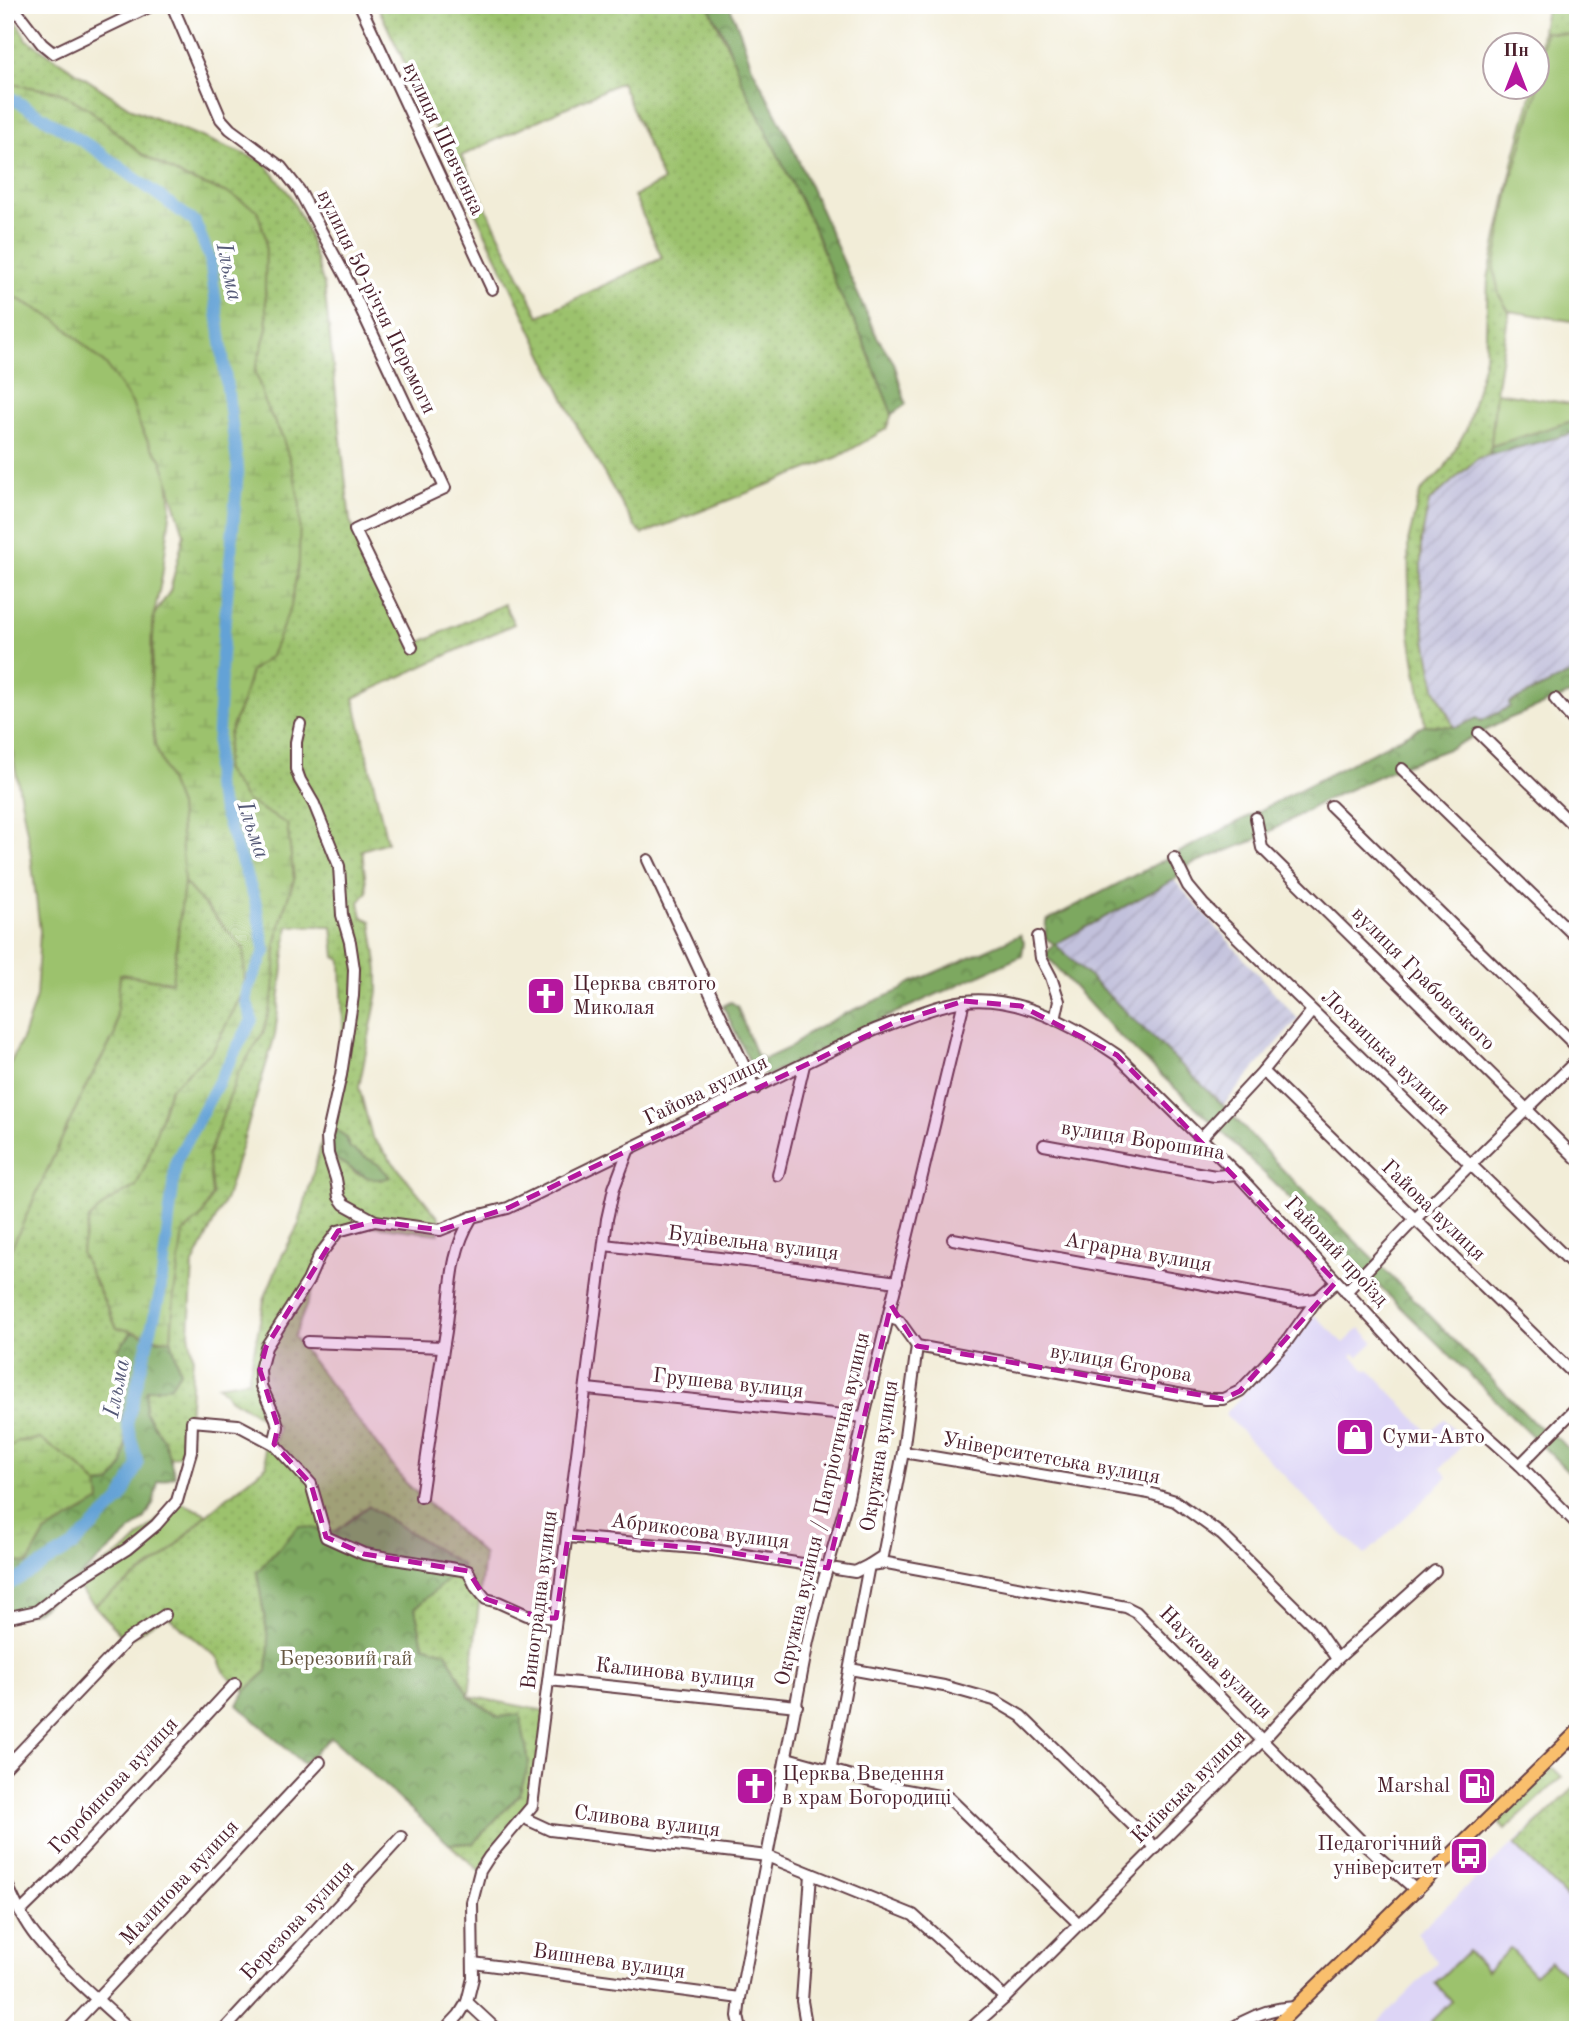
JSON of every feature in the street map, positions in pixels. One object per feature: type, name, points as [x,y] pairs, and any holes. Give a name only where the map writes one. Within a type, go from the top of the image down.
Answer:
[{"type":"main road","points":[[1272,2030],[1578,1731]]},
{"type":"street","points":[[12,5],[42,44],[53,53],[153,5]]},
{"type":"street","name":"вулиця 50-річчя Перемоги","points":[[172,5],[221,119],[230,129],[281,167],[299,190],[345,275],[445,488],[355,530],[412,647]]},
{"type":"street","name":"вулиця Шевченка","points":[[360,5],[492,289]]},
{"type":"street","points":[[1555,699],[1578,726]]},
{"type":"street","points":[[300,724],[296,742],[296,769],[314,804],[339,866],[342,915],[354,968],[353,996],[341,1075],[327,1137],[328,1154],[339,1197],[344,1205],[376,1221]]},
{"type":"street","points":[[1479,733],[1578,830]]},
{"type":"street","points":[[1402,769],[1578,939]]},
{"type":"street","points":[[1331,806],[1578,1048]]},
{"type":"street","name":"вулиця Грабовського","points":[[1256,818],[1262,848],[1578,1160]]},
{"type":"street","name":"Лохвицька вулиця","points":[[1174,858],[1188,886],[1203,904],[1578,1269]]},
{"type":"street","points":[[648,860],[755,1089]]},
{"type":"street","points":[[1038,937],[1041,958],[1059,1001],[1055,1020]]},
{"type":"street","name":"Гайова вулиця","points":[[376,1221],[440,1230],[472,1217],[508,1208],[880,1028],[964,1001],[983,1000],[1021,1006],[1055,1020]]},
{"type":"street","name":"Окружна вулиця / Патріотична вулиця","points":[[741,2030],[738,2015],[740,1998],[808,1641],[832,1568],[864,1417],[964,1001]]},
{"type":"street","points":[[1201,1138],[1263,1071],[1312,1010]]},
{"type":"street","name":"Гайовий проїзд","points":[[1055,1020],[1099,1042],[1117,1055],[1237,1174],[1446,1399],[1520,1465],[1578,1525]]},
{"type":"street","points":[[1346,1292],[1578,1059]]},
{"type":"street","points":[[778,1175],[804,1065]]},
{"type":"street","name":"Гайова вулиця","points":[[1263,1071],[1578,1378]]},
{"type":"street","name":"вулиця Ворошина","points":[[1044,1145],[1215,1176],[1237,1174]]},
{"type":"street","name":"Виноградна вулиця","points":[[445,2030],[460,2015],[467,2002],[473,1978],[472,1902],[480,1871],[532,1806],[536,1787],[604,1245],[614,1188],[628,1151]]},
{"type":"street","points":[[421,1497],[454,1254],[460,1236],[472,1217]]},
{"type":"street","points":[[274,1444],[278,1427],[261,1386],[260,1370],[266,1347],[308,1281],[319,1255],[338,1231],[376,1221]]},
{"type":"street","name":"Аграрна вулиця","points":[[953,1239],[1298,1301],[1317,1299]]},
{"type":"street","name":"Будівельна вулиця","points":[[604,1245],[897,1282]]},
{"type":"street","name":"вулиця Єгорова","points":[[917,1346],[1205,1399],[1223,1399],[1240,1391],[1287,1341],[1317,1299],[1336,1282]]},
{"type":"street","points":[[888,1317],[899,1321],[917,1346]]},
{"type":"street","points":[[308,1342],[443,1347]]},
{"type":"street","name":"Окружна вулиця","points":[[830,1772],[869,1565],[883,1556],[903,1452],[917,1346]]},
{"type":"street","name":"Грушева вулиця","points":[[587,1389],[864,1417]]},
{"type":"street","points":[[1520,1465],[1578,1406]]},
{"type":"street","points":[[5,1618],[37,1611],[74,1582],[127,1549],[156,1525],[177,1501],[191,1452],[192,1421],[238,1425],[274,1444],[311,1484],[326,1537],[364,1554],[468,1571],[486,1599],[527,1615],[556,1618]]},
{"type":"street","name":"Університетська вулиця","points":[[903,1452],[1149,1493],[1175,1501],[1222,1535],[1272,1583],[1314,1626],[1337,1659]]},
{"type":"street","name":"Абрикосова вулиця","points":[[568,1537],[707,1549],[855,1572],[869,1565]]},
{"type":"street","name":"Наукова вулиця","points":[[869,1565],[887,1563],[1126,1607],[1146,1620],[1367,1847],[1417,1891]]},
{"type":"street","name":"Київська вулиця","points":[[970,2030],[1264,1740],[1337,1659],[1435,1571]]},
{"type":"street","points":[[5,1768],[126,1641],[165,1615]]},
{"type":"street","points":[[850,1668],[944,1686],[994,1700],[1021,1716],[1156,1848]]},
{"type":"street","name":"Калинова вулиця","points":[[549,1680],[797,1706]]},
{"type":"street","name":"Горобинова вулиця","points":[[20,1912],[65,1868],[235,1684]]},
{"type":"street","points":[[786,1758],[895,1788],[949,1798],[1079,1924]]},
{"type":"street","name":"Малинова вулиця","points":[[68,2030],[320,1762]]},
{"type":"street","name":"Сливова вулиця","points":[[524,1818],[550,1830],[767,1856],[913,1915],[1005,1998]]},
{"type":"street","name":"Березова вулиця","points":[[224,2030],[401,1838]]},
{"type":"street","points":[[807,2030],[802,2001],[811,1874]]},
{"type":"street","points":[[5,1880],[20,1912],[37,1938],[131,2030]]},
{"type":"street","name":"Вишнева вулиця","points":[[474,1963],[740,1998]]},
{"type":"street","points":[[467,2002],[497,2030]]},
{"type":"street","points":[[1229,2030],[1242,2021],[1269,2010],[1296,2007]]},
{"type":"highlighted area","points":[[964,1001],[1021,1006],[1117,1055],[1336,1282],[1240,1391],[1223,1399],[917,1346],[891,1305],[828,1568],[707,1549],[568,1537],[556,1618],[541,1618],[486,1599],[468,1571],[364,1554],[326,1537],[311,1484],[274,1444],[278,1427],[260,1370],[266,1347],[338,1231],[375,1221],[440,1230],[508,1208],[893,1023]]},
{"type":"shaded area","points":[[1578,432],[1578,670],[1481,721],[1476,718],[1454,727],[1435,688],[1421,612],[1421,540],[1429,502],[1478,458]]},
{"type":"shaded area","points":[[1174,880],[1298,1019],[1223,1105],[1054,944]]},
{"type":"shaded area","name":"Суми-Авто","points":[[1314,1315],[1344,1343],[1360,1328],[1374,1342],[1358,1357],[1355,1353],[1352,1356],[1367,1371],[1369,1369],[1429,1433],[1444,1419],[1466,1441],[1441,1468],[1448,1477],[1365,1555],[1321,1514],[1225,1414]]},
{"type":"shaded area","points":[[1578,1784],[1578,1975],[1535,1975],[1510,1949],[1432,2021],[1438,2030],[1370,2030],[1437,1963],[1417,1933]]},
{"type":"green space","points":[[5,5],[9,7],[26,39],[132,109],[264,162],[290,195],[307,230],[324,285],[350,521],[412,646],[504,604],[514,624],[354,698],[387,842],[362,850],[367,892],[359,902],[362,917],[371,921],[378,970],[378,992],[359,1087],[372,1137],[439,1218],[439,1234],[373,1226],[344,1234],[319,1273],[294,1337],[406,1483],[484,1555],[469,1696],[446,1652],[423,1645],[415,1608],[462,1566],[335,1532],[257,1572],[269,1644],[267,1671],[245,1691],[226,1675],[218,1658],[166,1615],[126,1641],[94,1605],[165,1557],[207,1514],[267,1465],[262,1439],[274,1444],[278,1427],[231,1399],[218,1385],[248,1380],[265,1297],[299,1224],[334,1097],[343,1027],[341,960],[335,957],[332,926],[288,926],[275,1035],[226,1198],[193,1264],[189,1333],[193,1356],[189,1418],[191,1452],[170,1458],[164,1441],[145,1412],[147,1390],[170,1386],[180,1372],[171,1339],[183,1232],[202,1216],[212,1195],[208,1156],[238,1073],[263,1033],[274,992],[276,942],[294,880],[287,824],[247,801],[224,770],[229,734],[251,671],[271,656],[282,436],[266,406],[255,370],[267,329],[265,288],[230,194],[185,178],[140,153],[89,109],[59,92],[5,83]],"holes":[[[345,1136],[350,1148],[379,1165],[381,1180],[355,1173],[345,1163]]]},
{"type":"green space","points":[[377,5],[708,5],[814,228],[892,414],[886,429],[838,457],[643,534],[635,527],[579,430]],"holes":[[[621,82],[663,181],[634,196],[662,258],[539,316],[461,156]]]},
{"type":"green space","points":[[708,5],[729,5],[751,65],[790,141],[876,335],[894,363],[906,404],[892,414],[814,228],[743,84],[725,37]]},
{"type":"green space","points":[[1547,5],[1578,5],[1578,35],[1542,32]]},
{"type":"green space","points":[[1552,33],[1578,35],[1578,322],[1509,311],[1499,295],[1494,269],[1510,185],[1534,102],[1552,102]]},
{"type":"green space","points":[[5,83],[59,92],[89,109],[140,153],[185,178],[230,194],[257,210],[266,239],[267,329],[255,370],[266,406],[282,436],[294,474],[300,505],[299,561],[291,606],[271,656],[251,671],[229,734],[224,769],[247,801],[287,824],[294,880],[276,942],[274,992],[263,1033],[238,1073],[208,1156],[212,1195],[202,1216],[183,1233],[171,1339],[117,1328],[81,1253],[89,1219],[108,1202],[136,1186],[146,1165],[170,1089],[213,1050],[245,989],[244,949],[184,882],[179,806],[155,745],[150,706],[154,615],[170,591],[184,534],[161,459],[141,428],[57,320],[5,292]]},
{"type":"green space","points":[[1529,102],[1534,102],[1510,185],[1499,295],[1509,311],[1496,392],[1490,455],[1478,458],[1429,502],[1421,540],[1421,612],[1435,688],[1454,727],[1425,725],[1410,634],[1408,542],[1420,492],[1444,469],[1467,428],[1485,357],[1488,279]]},
{"type":"green space","points":[[5,292],[57,320],[106,365],[132,403],[141,428],[161,459],[168,479],[171,507],[162,577],[152,624],[150,706],[155,745],[179,806],[184,882],[172,982],[120,974],[115,1034],[85,1088],[5,1262],[5,1074],[23,1037],[36,997],[40,931],[30,848],[5,713]]},
{"type":"green space","points":[[1496,392],[1578,405],[1578,419],[1491,446]]},
{"type":"green space","points":[[1578,419],[1578,432],[1490,455],[1491,446]]},
{"type":"green space","points":[[1578,670],[1578,691],[1508,719],[1451,748],[1394,769],[1324,801],[1253,841],[1191,864],[1174,880],[1055,944],[1223,1105],[1284,1171],[1535,1424],[1562,1442],[1578,1459],[1578,1481],[1222,1132],[1115,1032],[1045,955],[1054,944],[1045,938],[1046,921],[1425,725],[1457,727],[1477,718],[1481,721],[1510,707],[1509,703]]},
{"type":"green space","points":[[184,882],[244,949],[245,989],[213,1050],[170,1089],[146,1165],[136,1186],[108,1202],[81,1253],[117,1328],[134,1330],[119,1349],[121,1418],[126,1441],[123,1466],[110,1484],[98,1485],[78,1465],[18,1441],[5,1452],[5,1261],[85,1088],[115,1034],[120,974],[172,982]]},
{"type":"green space","points":[[1020,935],[1024,942],[1022,956],[895,1013],[767,1076],[750,1063],[723,1006],[731,1002],[737,1006],[756,1055],[765,1059],[793,1046],[806,1034],[846,1013]]},
{"type":"green space","points":[[336,1130],[345,1136],[350,1148],[379,1165],[390,1177],[367,1177],[334,1159],[329,1138]]},
{"type":"green space","points":[[134,1330],[155,1340],[171,1339],[180,1372],[171,1386],[147,1390],[145,1412],[164,1441],[175,1476],[158,1482],[153,1504],[145,1518],[74,1582],[37,1611],[5,1621],[5,1557],[28,1563],[45,1533],[100,1501],[98,1485],[110,1484],[123,1466],[126,1441],[121,1418],[119,1348]]},
{"type":"green space","points":[[40,1439],[78,1465],[98,1485],[100,1501],[45,1533],[28,1563],[16,1562],[5,1557],[5,1452],[18,1441]]},
{"type":"green space","points":[[177,1501],[207,1514],[165,1557],[94,1605],[74,1582],[127,1549]]},
{"type":"green space","name":"Березовий гай","points":[[368,1506],[463,1566],[415,1608],[423,1645],[446,1652],[469,1697],[499,1717],[520,1714],[529,1763],[519,1795],[473,1843],[449,1844],[331,1737],[303,1764],[238,1705],[245,1691],[267,1671],[269,1644],[257,1572],[299,1526],[335,1532]]},
{"type":"green space","points":[[469,1696],[546,1711],[532,1806],[480,1871],[449,1844],[473,1843],[519,1795],[499,1717]]},
{"type":"green space","points":[[1553,1768],[1562,1777],[1505,1830],[1497,1821]]},
{"type":"green space","points":[[1574,1788],[1578,1792],[1578,1888],[1567,1898],[1515,1845]]},
{"type":"green space","points":[[1510,1948],[1535,1975],[1550,1961],[1565,1974],[1578,1975],[1578,2030],[1438,2030],[1431,2021],[1452,2001],[1435,1983],[1468,1951],[1487,1971]]},
{"type":"waterway","name":"Ільма","points":[[5,1587],[73,1546],[121,1499],[138,1464],[127,1424],[160,1294],[176,1161],[252,1020],[246,1000],[247,990],[265,951],[255,900],[215,786],[222,655],[238,470],[210,259],[195,222],[95,149],[10,97]]},
{"type":"place","name":"Церква святого Миколая","points":[[546,996]]},
{"type":"place","name":"Суми-Авто","points":[[1355,1437]]},
{"type":"place","name":"Церква Введення в храм Богородиці","points":[[755,1786]]},
{"type":"place","name":"Marshal","points":[[1477,1786]]},
{"type":"place","name":"Педагогічний університет","points":[[1469,1856]]}]
